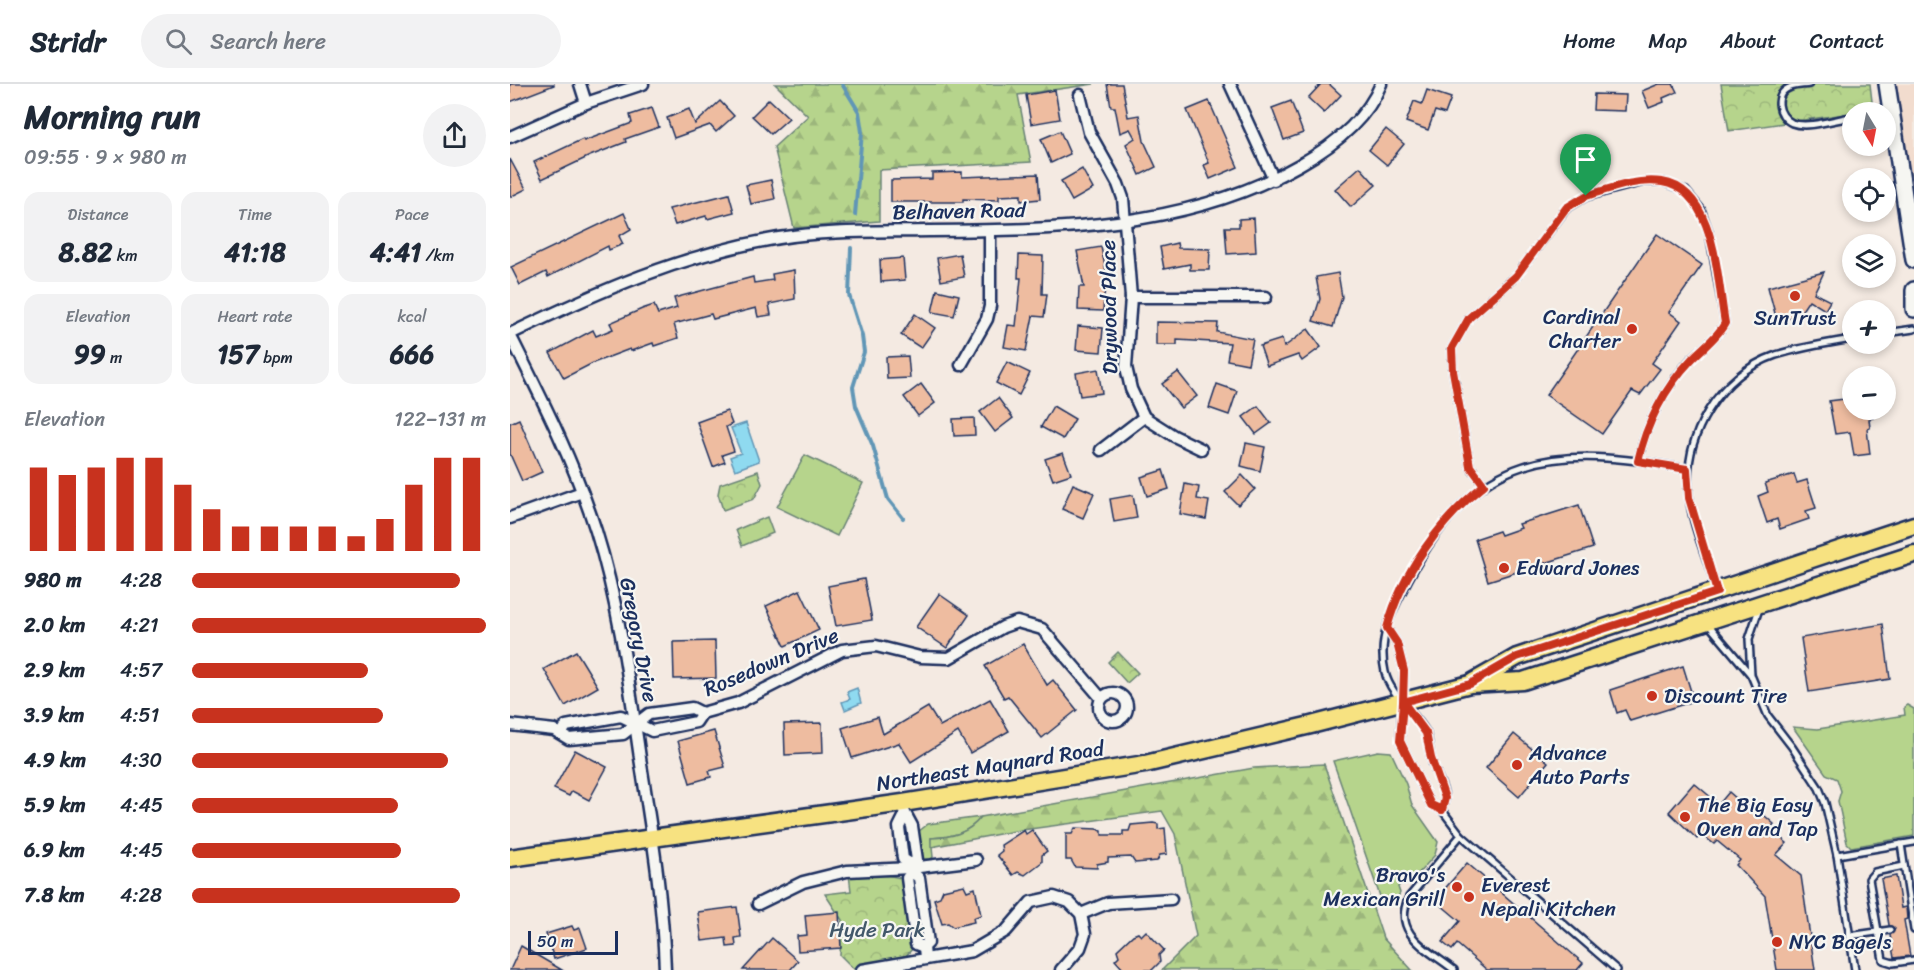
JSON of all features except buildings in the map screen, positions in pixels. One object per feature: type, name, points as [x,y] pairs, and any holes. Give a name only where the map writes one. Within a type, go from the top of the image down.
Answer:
[{"type":"main road","points":[[1887,84],[1888,102]]},
{"type":"main road","points":[[1896,156],[1914,260]]},
{"type":"main road","points":[[1914,290],[1914,309]]},
{"type":"main road","name":"Northeast Maynard Road","points":[[1470,684],[1517,657],[1914,525]]},
{"type":"main road","name":"Northeast Maynard Road","points":[[510,858],[652,837],[904,809],[1145,764],[1470,684],[1523,681],[1914,554]]},
{"type":"street","points":[[580,84],[586,103]]},
{"type":"street","points":[[510,137],[586,103],[643,84]]},
{"type":"street","points":[[1230,84],[1274,180]]},
{"type":"street","name":"Belhaven Road","points":[[510,334],[634,276],[721,249],[833,232],[990,231],[1081,226],[1126,220],[1216,202],[1274,180],[1316,156],[1350,130],[1372,101],[1381,84]]},
{"type":"street","name":"Drywood Place","points":[[1080,95],[1089,132],[1118,184],[1126,220],[1131,297],[1126,367],[1131,389],[1144,417]]},
{"type":"street","points":[[961,365],[987,319],[990,306],[990,231]]},
{"type":"street","points":[[1131,297],[1266,297]]},
{"type":"street","name":"Gregory Drive","points":[[510,334],[559,432],[603,556],[635,724],[652,837],[664,937],[665,970]]},
{"type":"street","points":[[1101,450],[1144,417],[1174,436],[1201,449]]},
{"type":"street","points":[[510,518],[582,492]]},
{"type":"street","name":"Rosedown Drive","points":[[635,724],[652,731],[696,722],[702,713],[738,703],[842,650],[876,646],[920,657],[949,658],[1003,627],[1017,622],[1042,629],[1101,698]]},
{"type":"street","name":"Rosedown Drive","points":[[635,724],[649,714],[692,708],[702,713]]},
{"type":"street","points":[[510,725],[562,733],[569,739],[623,734],[635,724],[621,716],[566,726],[562,733]]},
{"type":"street","points":[[904,809],[912,826],[917,860],[911,868]]},
{"type":"street","points":[[758,904],[803,882],[826,876],[976,860]]},
{"type":"street","points":[[911,868],[919,878],[928,943],[924,952]]},
{"type":"street","points":[[862,970],[924,952],[960,954],[987,945],[1006,931],[1031,902],[1054,897],[1069,902],[1081,914],[1085,934],[1083,942],[1061,970]]},
{"type":"street","points":[[1081,914],[1108,903],[1171,899]]},
{"type":"lane","points":[[1809,84],[1790,87],[1783,92],[1779,105],[1784,118],[1794,124],[1842,118]]},
{"type":"lane","points":[[1484,485],[1470,466],[1453,371],[1452,348],[1469,318],[1516,276],[1566,208],[1586,196],[1618,187],[1663,182],[1686,191],[1701,209],[1709,232],[1725,323],[1722,330],[1704,346],[1666,389],[1638,461]]},
{"type":"lane","points":[[1896,331],[1914,328]]},
{"type":"lane","points":[[1717,592],[1689,498],[1687,469],[1698,429],[1720,393],[1742,374],[1776,355],[1842,341]]},
{"type":"lane","points":[[1442,810],[1445,798],[1431,758],[1426,733],[1385,676],[1380,650],[1392,612],[1430,541],[1461,503],[1484,485],[1524,465],[1552,458],[1638,461],[1687,469]]},
{"type":"lane","points":[[1750,675],[1749,639],[1761,604]]},
{"type":"lane","points":[[1707,622],[1750,675],[1768,716],[1818,788],[1825,803],[1837,855],[1855,970]]},
{"type":"lane","points":[[1387,628],[1397,643],[1404,671],[1400,741],[1431,805],[1442,810],[1461,835],[1617,970]]},
{"type":"lane","points":[[1454,970],[1408,933],[1403,919],[1403,908],[1409,897],[1461,835]]},
{"type":"lane","points":[[1837,855],[1914,842]]},
{"type":"lane","points":[[1901,844],[1914,928],[1906,928]]},
{"type":"lane","points":[[1904,866],[1875,872],[1869,879],[1883,960],[1893,963],[1914,960]]},
{"type":"lane","points":[[1849,936],[1890,930]]},
{"type":"shaded area","points":[[1887,84],[1914,84],[1914,258],[1896,142],[1896,102],[1890,102]]},
{"type":"green space","points":[[775,84],[1094,84],[1018,95],[1031,162],[879,170],[879,221],[794,228],[774,147],[808,116]]},
{"type":"green space","points":[[1721,84],[1870,84],[1872,102],[1842,102],[1842,115],[1729,131]]},
{"type":"green space","points":[[805,455],[863,483],[837,536],[777,507]]},
{"type":"green space","points":[[758,471],[762,484],[754,499],[723,510],[718,494],[720,484]]},
{"type":"green space","points":[[767,517],[773,533],[742,546],[736,530]]},
{"type":"green space","points":[[1118,652],[1138,673],[1127,683],[1108,662]]},
{"type":"green space","points":[[1907,705],[1914,709],[1914,836],[1851,847],[1847,843],[1838,801],[1841,791],[1837,779],[1826,774],[1793,727],[1818,729],[1905,715],[1904,707]]},
{"type":"green space","points":[[1378,751],[1391,752],[1406,784],[1412,805],[1438,842],[1435,855],[1416,876],[1408,876],[1398,887],[1400,893],[1398,897],[1382,902],[1333,761]]},
{"type":"green space","points":[[1324,764],[1383,938],[1412,970],[1162,970],[1196,936],[1175,834],[1162,811],[1015,831],[931,847],[931,838],[959,834],[981,817],[1254,768]]},
{"type":"green space","points":[[981,817],[959,834],[931,838],[933,857],[931,859],[923,859],[920,855],[918,832],[928,824]]},
{"type":"green space","name":"Hyde Park","points":[[849,874],[887,875],[905,879],[914,947],[903,959],[904,961],[855,970],[840,955],[842,920],[825,894],[851,891]]},
{"type":"water","points":[[746,423],[759,461],[735,470],[730,457],[741,453],[731,428]]},
{"type":"water","points":[[857,688],[861,703],[845,710],[842,702],[850,699],[847,692]]},
{"type":"waterway","points":[[842,84],[859,112],[862,132],[855,215]]},
{"type":"waterway","points":[[851,248],[849,295],[862,336],[864,352],[853,387],[856,406],[873,446],[888,499],[903,518]]},
{"type":"place","name":"SunTrust","points":[[1795,296]]},
{"type":"place","name":"Cardinal Charter","points":[[1632,329]]},
{"type":"place","name":"Edward Jones","points":[[1504,568]]},
{"type":"place","name":"Discount Tire","points":[[1652,696]]},
{"type":"place","name":"Advance Auto Parts","points":[[1517,765]]},
{"type":"place","name":"The Big Easy Oven and Tap","points":[[1685,817]]},
{"type":"place","name":"Bravo's Mexican Grill","points":[[1457,887]]},
{"type":"place","name":"Everest Nepali Kitchen","points":[[1469,897]]},
{"type":"place","name":"NYC Bagels","points":[[1777,942]]},
{"type":"route","points":[[1586,196],[1566,208],[1516,276],[1469,318],[1452,348],[1460,419],[1470,466],[1484,485],[1461,503],[1443,522],[1430,541],[1392,612],[1387,628],[1397,643],[1404,671],[1403,702],[1426,733],[1431,758],[1445,798],[1442,810],[1431,805],[1400,741],[1403,702],[1470,684],[1517,657],[1717,592],[1689,498],[1687,469],[1638,461],[1666,389],[1704,346],[1722,330],[1725,323],[1709,232],[1701,209],[1686,191],[1663,182],[1644,182],[1586,196]]}]
